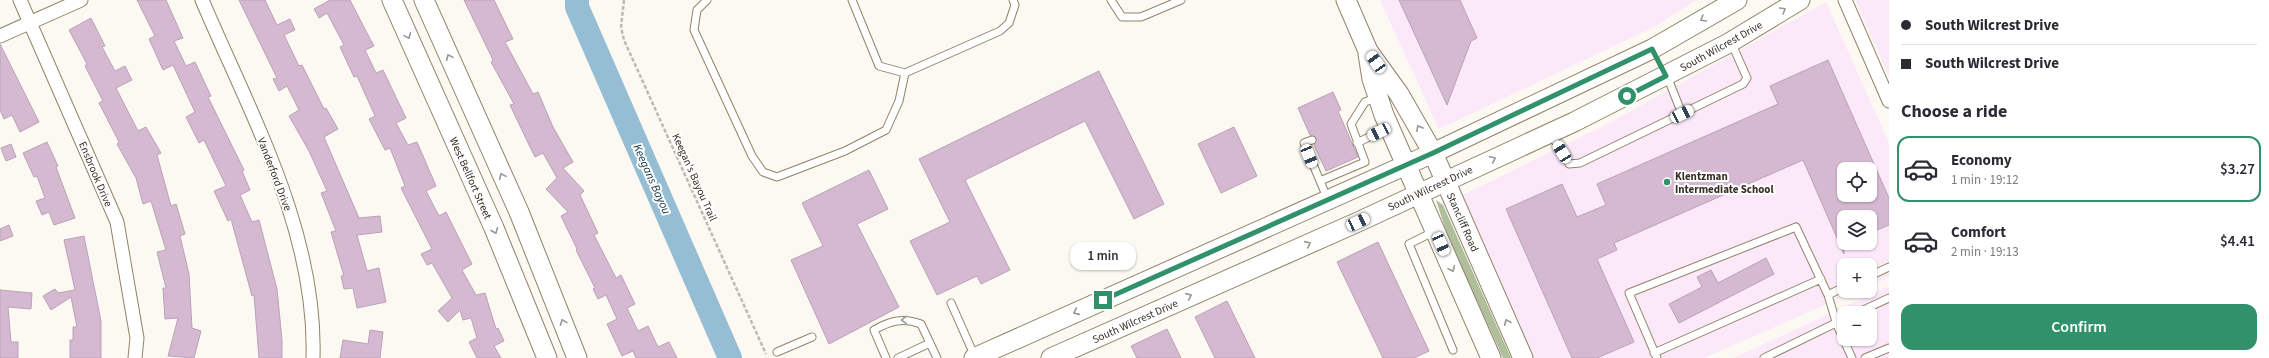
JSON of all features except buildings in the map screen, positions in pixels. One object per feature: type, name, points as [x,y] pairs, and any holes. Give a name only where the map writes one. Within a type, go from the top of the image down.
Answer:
[{"type":"main road","name":"West Bellfort Street","points":[[392,0],[494,228],[547,358]]},
{"type":"main road","points":[[424,0],[519,212],[577,358]]},
{"type":"main road","name":"Stancliff Road","points":[[1346,0],[1368,51],[1399,94],[1433,153],[1523,358]]},
{"type":"main road","points":[[975,358],[1328,200],[1368,171],[1406,165],[1433,153],[1652,49],[1737,0]]},
{"type":"main road","name":"South Wilcrest Drive","points":[[1051,358],[1445,182],[1550,133],[1731,42],[1800,0]]},
{"type":"main road","points":[[1652,49],[1666,76]]},
{"type":"main road","name":"Stancliff Road","points":[[1368,51],[1372,79],[1389,127],[1491,358]]},
{"type":"main road","points":[[448,127],[474,113]]},
{"type":"main road","points":[[1229,245],[1242,272]]},
{"type":"street","name":"Ensbrook Drive","points":[[20,0],[117,222],[137,338],[135,358]]},
{"type":"street","points":[[0,36],[80,0]]},
{"type":"street","name":"Vanderford Drive","points":[[202,0],[286,198],[300,247],[311,309],[313,358]]},
{"type":"street","points":[[1845,0],[1889,100]]},
{"type":"lane","points":[[707,0],[697,10],[694,30],[752,156],[763,172],[777,177],[845,151],[886,130],[899,101],[905,73]]},
{"type":"lane","points":[[852,0],[880,66],[905,73],[1000,31],[1009,23],[1015,5],[1013,0]]},
{"type":"lane","points":[[1111,0],[1122,17],[1141,17],[1181,0]]},
{"type":"lane","points":[[1550,133],[1569,164],[1580,163],[1743,84],[1747,78],[1731,42]]},
{"type":"lane","points":[[1666,76],[1682,114]]},
{"type":"lane","points":[[1320,181],[1342,168],[1368,171],[1348,125],[1366,102],[1378,97]]},
{"type":"lane","points":[[1357,143],[1389,127]]},
{"type":"lane","points":[[1312,140],[1304,143],[1328,200]]},
{"type":"lane","points":[[1821,279],[1655,356],[1629,293],[1796,227],[1821,279],[1828,295],[1836,322],[1852,358]]},
{"type":"lane","points":[[1435,231],[1409,244],[1453,350]]},
{"type":"lane","points":[[1877,273],[1889,267]]},
{"type":"lane","points":[[1828,295],[1837,290]]},
{"type":"lane","points":[[1872,306],[1889,298]]},
{"type":"lane","points":[[951,303],[975,358]]},
{"type":"lane","points":[[886,358],[874,330],[890,321],[909,319],[921,324],[937,358]]},
{"type":"lane","points":[[1764,358],[1836,322]]},
{"type":"lane","points":[[777,352],[812,337]]},
{"type":"lane","points":[[898,358],[930,343]]},
{"type":"lane","points":[[1865,358],[1889,348]]},
{"type":"path","name":"Keegan's Bayou Trail","points":[[624,0],[621,27],[624,40],[768,358]]},
{"type":"shaded area","points":[[1380,0],[1696,0],[1656,26],[1439,129]]},
{"type":"shaded area","points":[[1855,0],[1889,0],[1889,77]]},
{"type":"shaded area","name":"Klentzman Intermediate School","points":[[1826,2],[1889,143],[1889,277],[1877,282],[1877,258],[1837,258],[1837,298],[1841,298],[1704,358],[1533,358],[1461,196],[1613,121]]},
{"type":"shaded area","points":[[1889,286],[1889,358],[1734,358],[1837,310],[1837,346],[1877,346],[1877,306],[1846,306],[1863,298],[1877,298],[1877,292]]},
{"type":"green space","points":[[1436,200],[1443,205],[1511,358],[1503,358],[1448,237]]},
{"type":"waterway","name":"Keegans Bayou","points":[[577,0],[577,7],[730,358]]},
{"type":"place","name":"Klentzman Intermediate School","points":[[1667,182]]},
{"type":"route","points":[[1103,300],[1433,153],[1499,120],[1652,49],[1666,76],[1627,96]]}]
